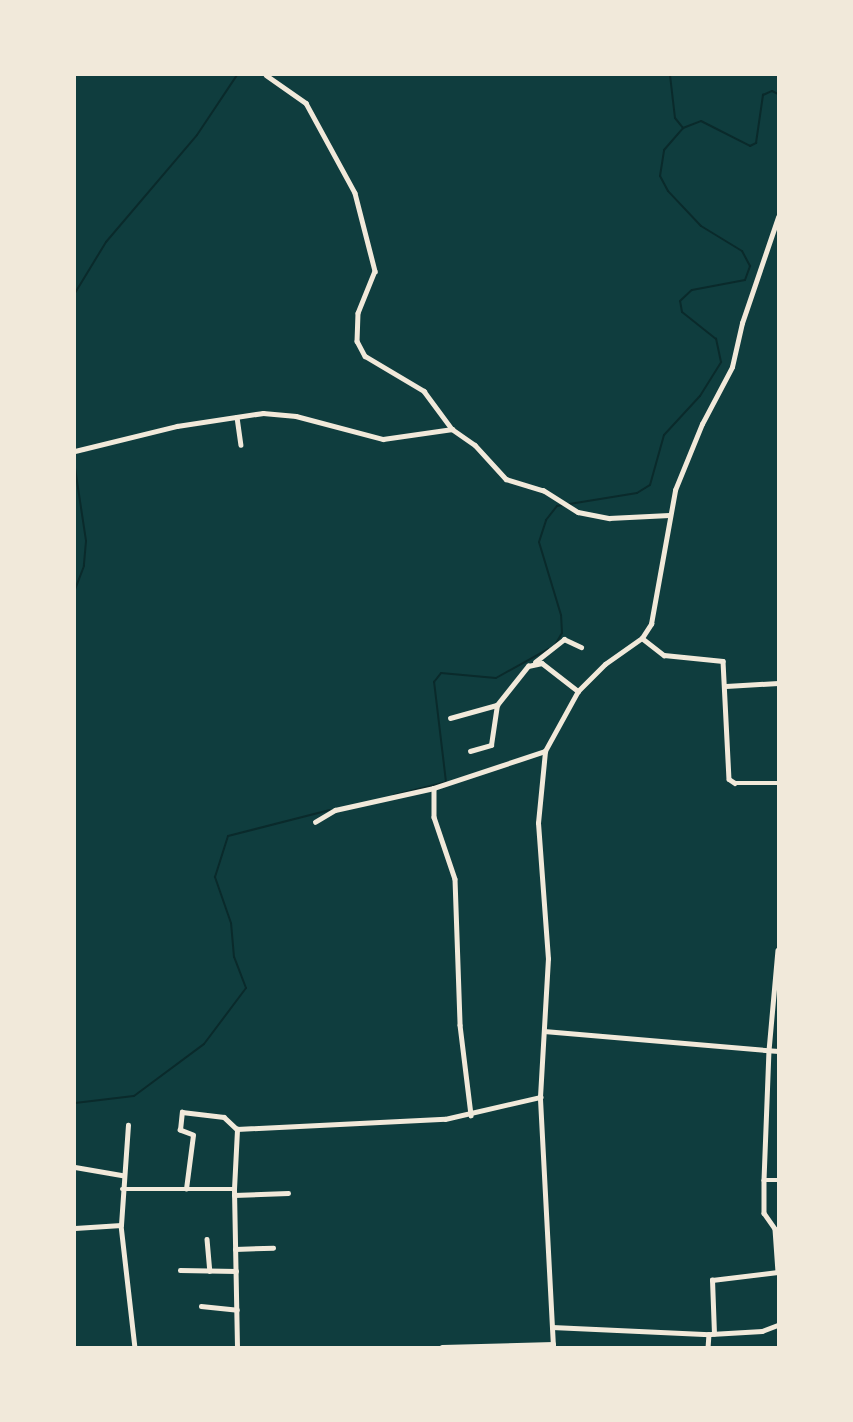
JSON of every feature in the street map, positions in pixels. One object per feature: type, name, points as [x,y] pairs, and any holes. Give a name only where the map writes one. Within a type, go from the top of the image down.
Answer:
[{"type":"street","points":[[266,75],[306,103],[355,193],[375,271],[358,313],[360,350],[424,391],[452,429],[476,445],[506,479],[558,499],[578,512],[609,518],[669,515]]},
{"type":"street","points":[[442,1347],[553,1345],[540,1097],[548,960],[538,823],[544,751],[578,691],[605,664],[642,638],[656,605],[669,515],[684,464],[732,367],[742,322],[778,217]]},
{"type":"street","points":[[78,450],[106,440],[262,413],[296,416],[383,440],[452,429]]},
{"type":"street","points":[[237,417],[241,445]]},
{"type":"street","points":[[642,638],[664,655],[723,661],[729,779],[735,783],[778,783]]},
{"type":"street","points":[[470,751],[491,744],[497,705],[509,685],[564,639],[581,647]]},
{"type":"street","points":[[536,662],[578,691]]},
{"type":"street","points":[[726,686],[778,683]]},
{"type":"street","points":[[450,718],[497,705]]},
{"type":"street","points":[[315,822],[335,810],[434,788],[544,751]]},
{"type":"street","points":[[434,788],[434,817],[455,879],[460,1025],[471,1115]]},
{"type":"street","points":[[708,1347],[711,1334],[712,1280],[778,1272],[775,1229],[765,1215],[764,1180],[769,1050],[778,950]]},
{"type":"street","points":[[544,1031],[778,1051]]},
{"type":"street","points":[[186,1189],[192,1134],[180,1130],[182,1112],[224,1117],[237,1129],[471,1115],[540,1097]]},
{"type":"street","points":[[128,1125],[122,1175],[121,1225],[135,1347]]},
{"type":"street","points":[[237,1129],[234,1192],[237,1347]]},
{"type":"street","points":[[75,1167],[122,1175]]},
{"type":"street","points":[[764,1180],[778,1180]]},
{"type":"street","points":[[122,1189],[288,1193]]},
{"type":"street","points":[[75,1228],[121,1225]]},
{"type":"street","points":[[207,1239],[210,1271]]},
{"type":"street","points":[[235,1249],[273,1248]]},
{"type":"street","points":[[180,1270],[236,1271]]},
{"type":"street","points":[[201,1306],[237,1310]]},
{"type":"street","points":[[552,1327],[711,1334],[762,1331],[778,1325]]},
{"type":"waterway","points":[[75,293],[106,242],[197,135],[237,75]]},
{"type":"waterway","points":[[670,75],[675,118],[683,128]]},
{"type":"waterway","points":[[555,645],[562,633],[561,615],[539,542],[546,520],[557,506],[637,493],[650,485],[664,435],[700,396],[721,362],[716,339],[682,312],[680,301],[692,290],[745,280],[750,266],[742,251],[701,226],[668,191],[660,176],[664,150],[683,128],[701,121],[750,146],[756,143],[763,95],[772,91],[778,94]]},
{"type":"waterway","points":[[75,468],[86,541],[84,566],[75,589]]},
{"type":"waterway","points":[[394,795],[446,782],[434,682],[441,673],[496,678],[548,649]]},
{"type":"waterway","points":[[75,1103],[134,1096],[204,1044],[246,988],[234,957],[231,923],[215,877],[228,836],[330,810]]}]
